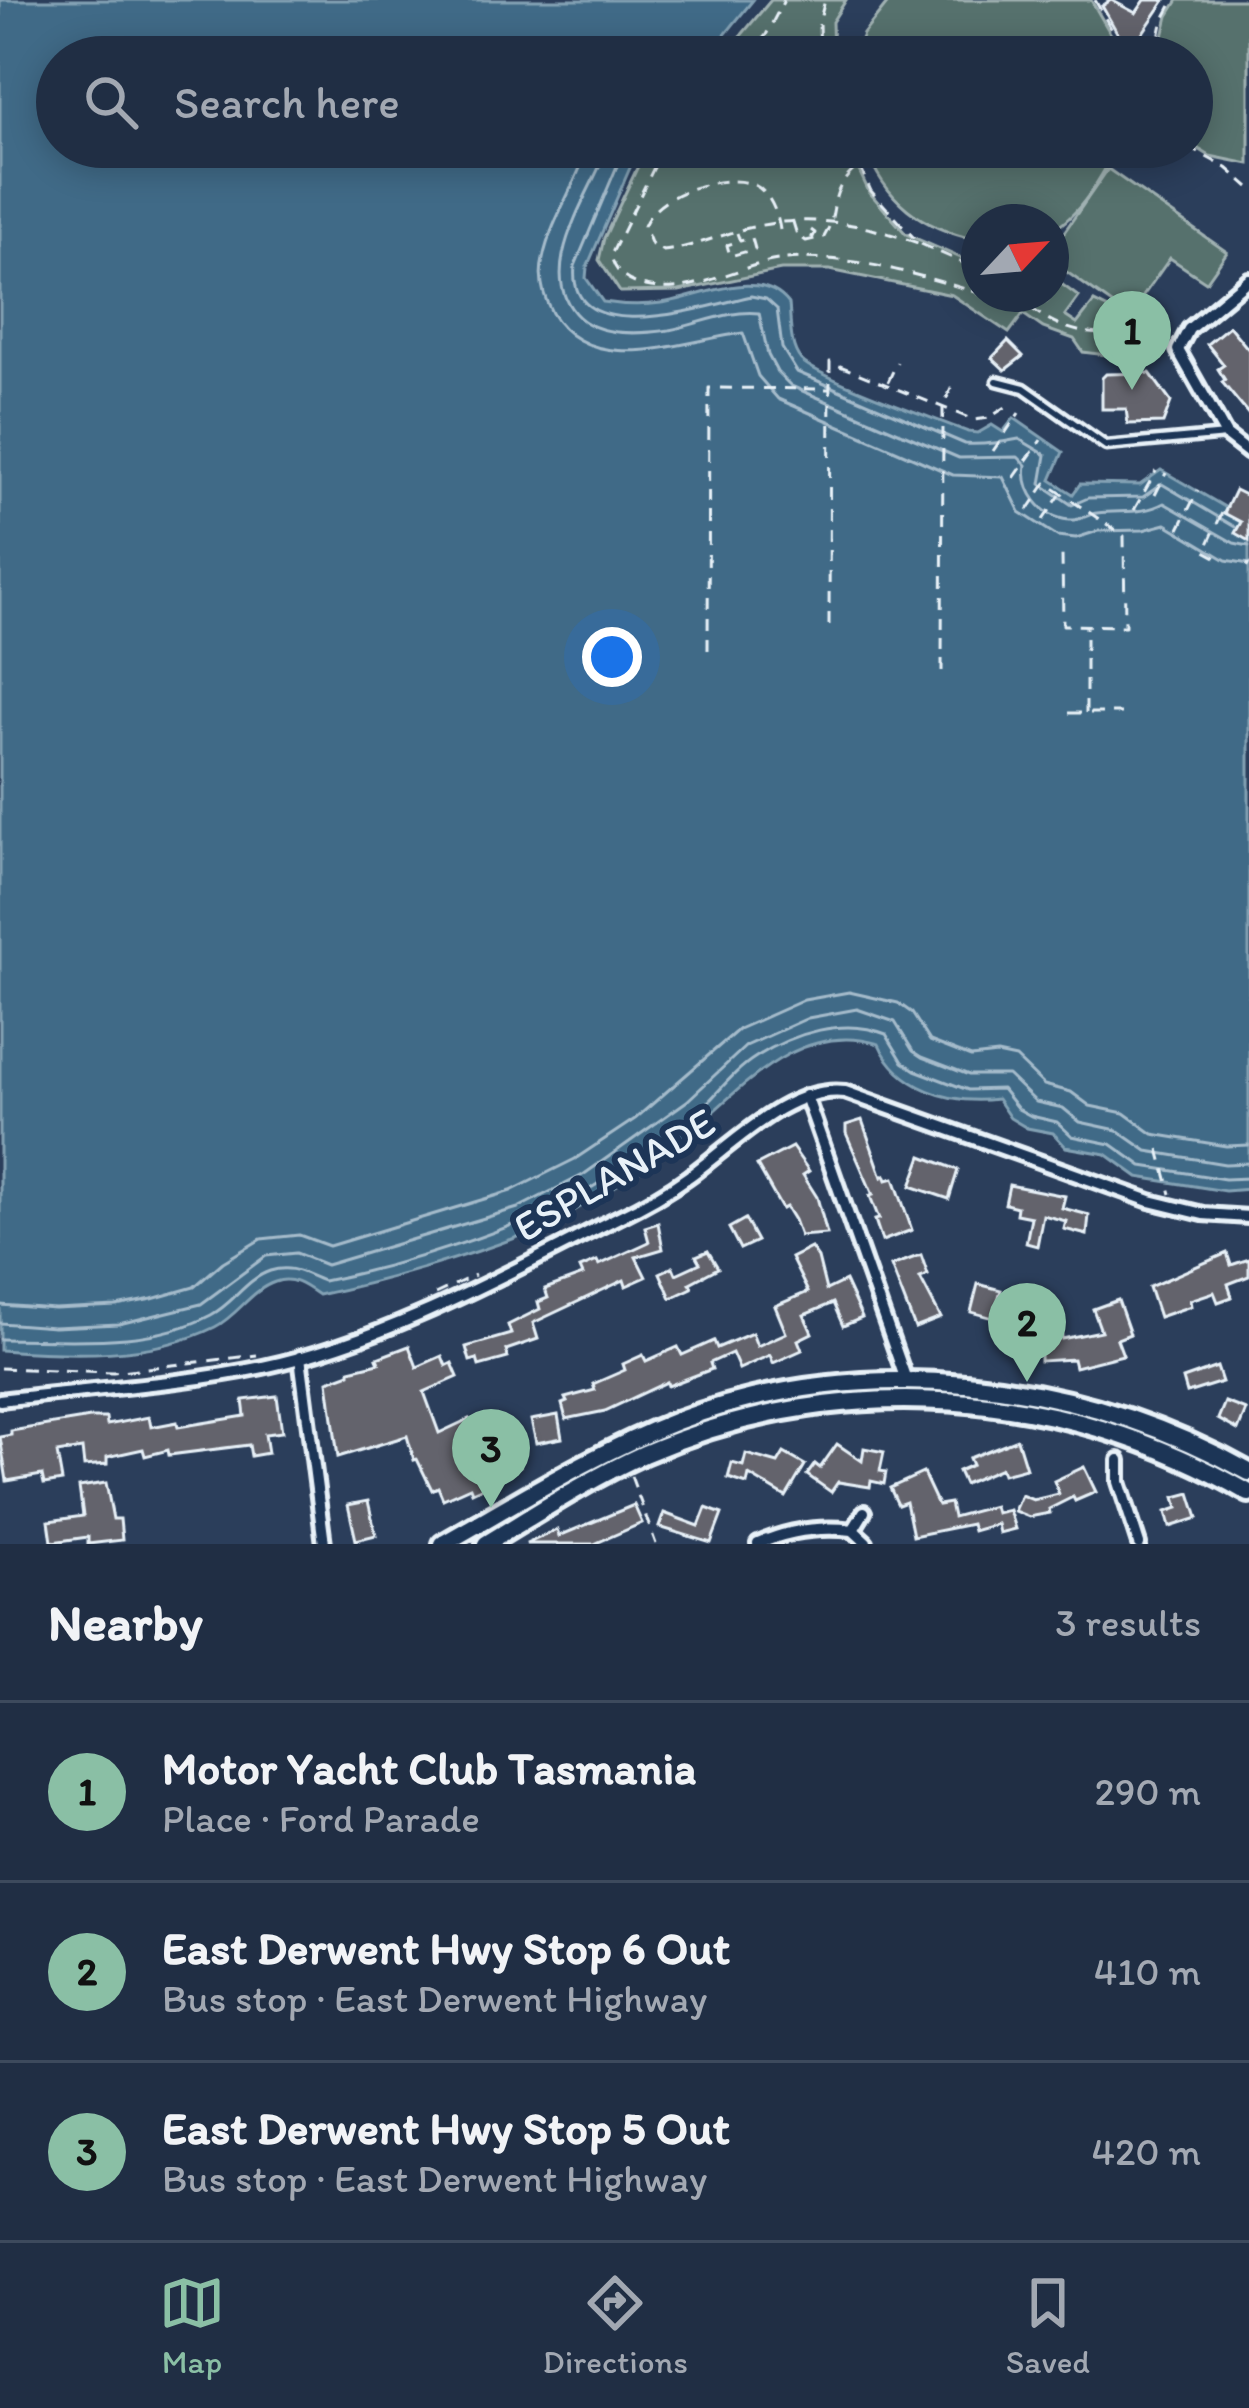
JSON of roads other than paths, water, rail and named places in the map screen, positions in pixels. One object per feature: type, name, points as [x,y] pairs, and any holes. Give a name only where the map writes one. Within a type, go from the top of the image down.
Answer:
[{"type":"main road","points":[[443,1544],[580,1466],[695,1415],[774,1394],[906,1380],[991,1386],[1085,1404],[1177,1436],[1249,1472]]},
{"type":"main road","points":[[486,1544],[626,1463],[686,1438],[756,1417],[862,1401],[941,1400],[1042,1412],[1112,1431],[1183,1458],[1249,1492]]},
{"type":"street","points":[[1249,279],[1182,336],[1181,360],[1226,435],[1249,453]]},
{"type":"street","points":[[906,1380],[806,1096],[845,1092],[1150,1201],[1203,1214],[1249,1217]]},
{"type":"street","name":"ESPLANADE","points":[[0,1400],[173,1381],[300,1357],[477,1288],[632,1211],[806,1096]]},
{"type":"street","points":[[300,1357],[324,1544]]},
{"type":"street","points":[[1119,1460],[1119,1482],[1139,1544]]},
{"type":"street","points":[[853,1530],[864,1512]]},
{"type":"street","points":[[758,1544],[803,1529],[853,1530],[866,1542]]},
{"type":"lane","points":[[997,381],[1024,388],[1106,446],[1226,435]]},
{"type":"water","points":[[0,0],[753,0],[724,36],[36,36],[36,168],[630,168],[587,267],[586,278],[603,302],[654,304],[729,287],[762,287],[789,304],[792,341],[801,360],[812,368],[968,432],[978,433],[992,425],[1003,432],[1014,418],[1063,452],[1051,480],[1073,494],[1080,484],[1140,485],[1161,470],[1249,521],[1249,1189],[1225,1191],[1138,1177],[1106,1154],[1066,1147],[1053,1133],[1027,1128],[1010,1118],[997,1099],[962,1099],[928,1091],[899,1072],[879,1044],[847,1039],[816,1043],[788,1054],[631,1176],[563,1216],[504,1242],[318,1295],[303,1285],[281,1280],[259,1291],[215,1327],[164,1345],[81,1353],[0,1350]]},
{"type":"place","name":"Motor Yacht Club Tasmania","points":[[1132,390]]},
{"type":"place","name":"East Derwent Hwy Stop 6 Out","points":[[1027,1382]]},
{"type":"place","name":"East Derwent Hwy Stop 5 Out","points":[[491,1508]]}]
